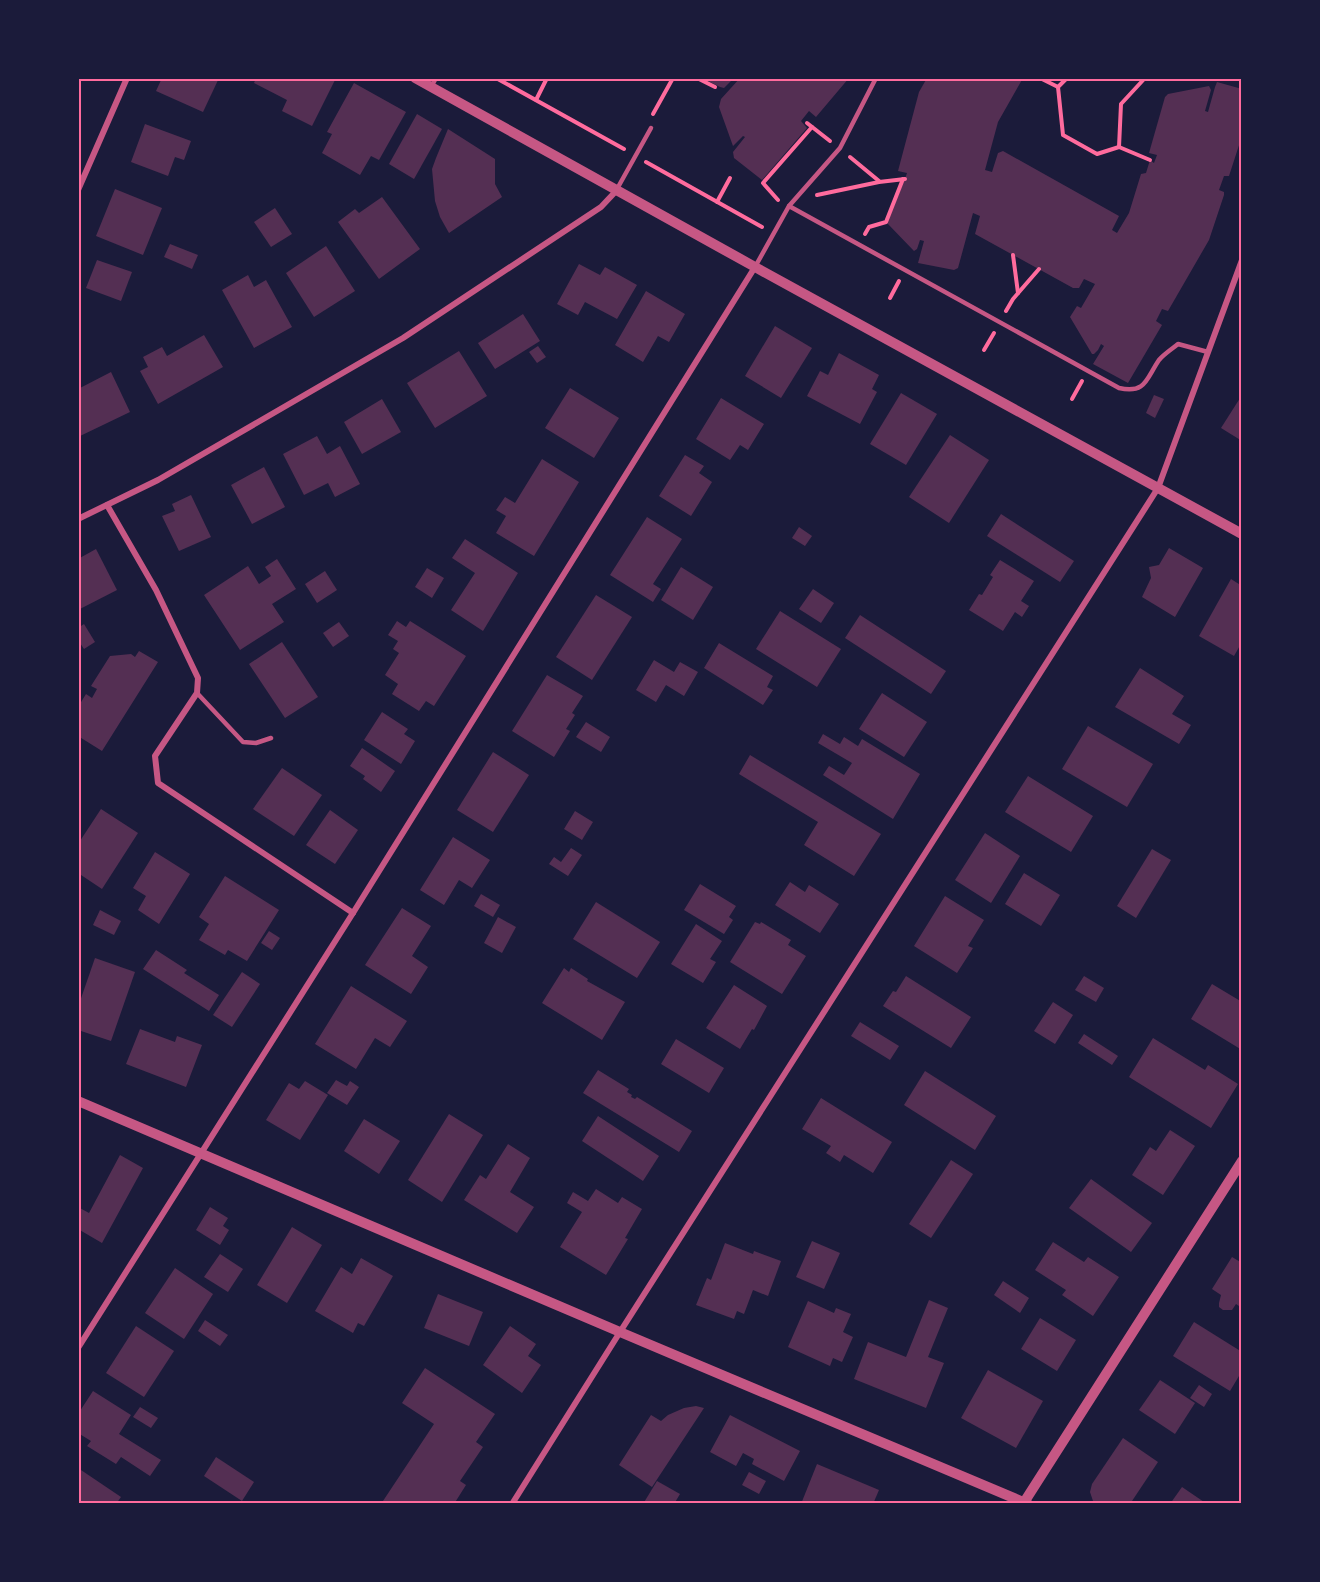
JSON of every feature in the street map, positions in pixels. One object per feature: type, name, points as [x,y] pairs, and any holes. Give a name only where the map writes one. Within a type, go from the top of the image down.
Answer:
[{"type":"street","points":[[79,186],[127,78]]},
{"type":"street","points":[[415,78],[433,82],[755,267],[1242,534]]},
{"type":"street","points":[[78,519],[158,480],[404,338],[601,207],[617,189]]},
{"type":"street","points":[[512,1504],[1158,488],[1242,260]]},
{"type":"street","points":[[78,1348],[353,914],[755,267]]},
{"type":"street","points":[[107,505],[156,590],[198,678],[197,693],[155,756],[158,783],[353,914]]},
{"type":"street","points":[[78,1101],[1025,1503],[1242,1161]]},
{"type":"lane","points":[[755,267],[789,206],[840,148],[876,78]]},
{"type":"lane","points":[[617,189],[651,128]]},
{"type":"lane","points":[[789,206],[1119,388],[1130,390],[1145,384],[1161,358],[1178,344],[1208,351]]},
{"type":"lane","points":[[197,693],[243,742],[256,743],[271,738]]},
{"type":"path","points":[[536,100],[547,78]]},
{"type":"path","points":[[652,116],[673,78]]},
{"type":"path","points":[[697,78],[715,87]]},
{"type":"path","points":[[1040,78],[1058,87]]},
{"type":"path","points":[[1058,87],[1067,78]]},
{"type":"path","points":[[1119,147],[1121,104],[1145,78]]},
{"type":"path","points":[[1058,87],[1063,135],[1097,154],[1119,147],[1150,160]]},
{"type":"path","points":[[780,202],[763,183],[812,127]]},
{"type":"path","points":[[717,202],[730,178]]},
{"type":"path","points":[[810,196],[904,179],[886,222],[870,227],[860,246]]},
{"type":"path","points":[[1013,255],[1018,293]]},
{"type":"path","points":[[984,350],[1018,293],[1039,269]]},
{"type":"path","points":[[890,298],[898,282]]},
{"type":"path","points":[[1072,399],[1080,384]]},
{"type":"building","points":[[162,78],[219,78],[203,112],[156,91]]},
{"type":"building","points":[[256,78],[336,78],[312,126],[282,111],[287,100],[254,83]]},
{"type":"building","points":[[702,78],[734,78],[724,88]]},
{"type":"building","points":[[740,78],[849,78],[816,117],[809,111],[801,121],[807,128],[762,180],[734,158],[733,152],[745,137],[743,136],[733,146],[719,107],[721,99]]},
{"type":"building","points":[[927,78],[1023,78],[998,122],[985,170],[992,172],[998,153],[1003,151],[1119,216],[1112,230],[1117,233],[1129,213],[1141,174],[1146,173],[1150,160],[1154,163],[1157,155],[1149,153],[1165,97],[1168,94],[1209,86],[1211,90],[1205,111],[1208,112],[1217,82],[1242,89],[1242,136],[1229,176],[1224,176],[1219,190],[1224,192],[1224,195],[1209,240],[1168,311],[1162,309],[1156,321],[1162,325],[1128,383],[1093,364],[1104,346],[1101,344],[1092,354],[1070,317],[1077,306],[1081,308],[1095,284],[1084,279],[1079,288],[1073,288],[975,234],[980,216],[973,213],[958,268],[954,270],[918,263],[924,241],[920,240],[914,251],[887,223],[907,173],[898,171],[919,92]]},
{"type":"building","points":[[354,83],[406,112],[379,160],[371,156],[360,175],[322,153],[332,134],[327,132]]},
{"type":"building","points":[[417,114],[442,129],[414,179],[389,164]]},
{"type":"building","points":[[145,124],[191,141],[184,160],[175,157],[168,176],[131,162]]},
{"type":"building","points":[[448,129],[495,159],[495,184],[502,197],[449,233],[440,217],[435,201],[432,169]]},
{"type":"building","points":[[115,189],[162,208],[143,255],[96,236]]},
{"type":"building","points":[[382,197],[420,249],[379,279],[338,222],[355,209],[359,213]]},
{"type":"building","points":[[275,208],[292,234],[271,247],[254,222]]},
{"type":"building","points":[[170,244],[198,255],[192,269],[164,257]]},
{"type":"building","points":[[326,246],[355,291],[314,317],[286,273]]},
{"type":"building","points":[[97,260],[132,272],[121,301],[86,288]]},
{"type":"building","points":[[579,264],[600,275],[605,267],[637,285],[617,319],[585,302],[578,315],[557,304]]},
{"type":"building","points":[[248,275],[254,287],[266,280],[292,327],[254,348],[222,290]]},
{"type":"building","points":[[646,291],[685,314],[669,342],[658,336],[643,362],[615,345]]},
{"type":"building","points":[[523,314],[540,341],[495,369],[478,343]]},
{"type":"building","points":[[775,326],[812,348],[781,398],[745,376]]},
{"type":"building","points":[[204,335],[223,367],[158,404],[140,371],[148,367],[143,357],[162,347],[167,356]]},
{"type":"building","points":[[538,346],[546,357],[537,363],[529,352]]},
{"type":"building","points":[[459,351],[487,396],[435,428],[407,383]]},
{"type":"building","points":[[839,353],[879,375],[872,389],[877,392],[860,424],[807,396],[820,371],[828,375]]},
{"type":"building","points":[[111,372],[130,412],[78,437],[78,384],[80,388]]},
{"type":"building","points":[[570,388],[619,418],[594,458],[545,428]]},
{"type":"building","points":[[901,393],[937,414],[906,465],[870,444]]},
{"type":"building","points":[[1154,395],[1164,399],[1155,418],[1146,413]]},
{"type":"building","points":[[1242,395],[1242,441],[1221,428]]},
{"type":"building","points":[[721,398],[764,424],[748,450],[740,445],[730,460],[696,439]]},
{"type":"building","points":[[382,399],[401,432],[362,454],[344,422]]},
{"type":"building","points":[[950,435],[989,460],[949,523],[909,497]]},
{"type":"building","points":[[317,436],[327,454],[340,446],[360,484],[335,497],[328,483],[304,495],[283,454]]},
{"type":"building","points":[[685,455],[704,466],[699,473],[712,482],[691,516],[659,496]]},
{"type":"building","points":[[542,459],[579,482],[534,556],[496,533],[506,516],[496,510],[505,497],[515,503]]},
{"type":"building","points":[[264,467],[285,507],[252,524],[231,485]]},
{"type":"building","points":[[191,495],[211,537],[179,551],[162,516],[175,511],[172,504]]},
{"type":"building","points":[[1001,514],[1074,561],[1060,582],[987,536]]},
{"type":"building","points":[[647,517],[682,539],[653,584],[661,589],[653,602],[610,575]]},
{"type":"building","points":[[799,527],[812,536],[805,546],[792,538]]},
{"type":"building","points":[[465,539],[518,573],[483,631],[451,610],[475,573],[452,558]]},
{"type":"building","points":[[1169,548],[1203,568],[1175,617],[1142,597],[1151,578],[1149,567],[1159,565]]},
{"type":"building","points":[[96,549],[117,590],[78,610],[78,559]]},
{"type":"building","points":[[277,559],[296,589],[272,604],[284,622],[240,650],[204,595],[248,566],[259,584],[271,576],[265,567]]},
{"type":"building","points":[[1000,560],[1034,581],[1021,601],[1029,606],[1022,617],[1015,612],[1003,631],[969,610],[979,594],[982,595],[993,577],[990,575]]},
{"type":"building","points":[[681,567],[713,587],[693,620],[661,600]]},
{"type":"building","points":[[427,568],[444,578],[432,598],[415,587]]},
{"type":"building","points":[[325,571],[337,590],[317,603],[305,584]]},
{"type":"building","points":[[1231,579],[1242,586],[1242,642],[1234,656],[1199,636]]},
{"type":"building","points":[[813,589],[834,603],[821,623],[799,609]]},
{"type":"building","points":[[596,595],[632,617],[592,680],[556,657]]},
{"type":"building","points":[[780,611],[841,649],[817,687],[756,649]]},
{"type":"building","points":[[860,615],[946,671],[931,694],[845,638]]},
{"type":"building","points":[[397,621],[406,627],[410,621],[466,656],[434,706],[426,701],[419,711],[392,694],[398,684],[385,675],[399,653],[393,649],[398,641],[388,635]]},
{"type":"building","points":[[339,622],[349,636],[333,647],[323,633]]},
{"type":"building","points":[[84,624],[95,642],[84,649],[78,640],[78,628]]},
{"type":"building","points":[[282,642],[318,697],[285,718],[249,664]]},
{"type":"building","points":[[719,643],[773,676],[767,687],[773,690],[763,705],[704,668]]},
{"type":"building","points":[[139,651],[158,662],[102,751],[78,736],[78,707],[86,694],[92,698],[97,689],[91,686],[110,656],[131,654],[135,657]]},
{"type":"building","points":[[654,660],[674,672],[680,662],[698,672],[684,696],[666,685],[656,702],[636,690]]},
{"type":"building","points":[[1140,668],[1184,696],[1172,714],[1191,725],[1179,744],[1115,707]]},
{"type":"building","points":[[547,675],[583,696],[572,713],[575,715],[566,729],[570,731],[554,757],[512,731]]},
{"type":"building","points":[[882,693],[927,722],[904,757],[859,729]]},
{"type":"building","points":[[382,712],[408,729],[404,734],[415,741],[401,764],[364,740]]},
{"type":"building","points":[[586,722],[610,737],[601,752],[576,737]]},
{"type":"building","points":[[1088,726],[1153,764],[1127,807],[1062,769]]},
{"type":"building","points":[[823,734],[840,744],[844,737],[858,746],[862,739],[920,774],[893,819],[823,775],[829,766],[844,775],[852,763],[818,743]]},
{"type":"building","points":[[362,748],[395,771],[381,792],[363,779],[365,776],[350,766]]},
{"type":"building","points":[[493,752],[529,775],[493,832],[457,810]]},
{"type":"building","points":[[750,755],[881,834],[854,876],[804,845],[818,822],[739,774]]},
{"type":"building","points":[[282,768],[322,795],[294,836],[253,809]]},
{"type":"building","points":[[1028,776],[1093,816],[1071,852],[1005,812]]},
{"type":"building","points":[[101,809],[138,833],[102,889],[78,873],[78,844]]},
{"type":"building","points":[[330,810],[358,830],[335,864],[306,845]]},
{"type":"building","points":[[575,811],[593,822],[582,840],[564,829]]},
{"type":"building","points":[[985,833],[1020,856],[991,903],[955,880]]},
{"type":"building","points":[[453,837],[490,860],[472,888],[459,880],[444,905],[420,890]]},
{"type":"building","points":[[571,848],[582,855],[568,876],[549,864],[554,857],[561,862]]},
{"type":"building","points":[[1152,849],[1171,860],[1136,918],[1117,906]]},
{"type":"building","points":[[155,852],[190,874],[159,924],[138,910],[146,896],[133,888]]},
{"type":"building","points":[[1024,873],[1060,895],[1041,926],[1005,904]]},
{"type":"building","points":[[225,876],[279,910],[247,961],[228,950],[225,955],[199,940],[209,924],[199,917]]},
{"type":"building","points":[[790,882],[805,892],[809,885],[839,904],[820,933],[775,905]]},
{"type":"building","points":[[700,884],[736,906],[729,917],[733,920],[724,934],[684,910]]},
{"type":"building","points":[[481,894],[500,905],[493,917],[474,906]]},
{"type":"building","points":[[945,896],[984,920],[968,946],[973,948],[957,973],[914,946]]},
{"type":"building","points":[[596,902],[660,942],[637,978],[573,939]]},
{"type":"building","points":[[402,908],[431,926],[412,956],[428,967],[411,994],[365,965]]},
{"type":"building","points":[[100,910],[121,921],[114,935],[93,925]]},
{"type":"building","points":[[498,917],[516,927],[502,953],[484,943]]},
{"type":"building","points":[[755,922],[760,924],[761,922],[791,940],[788,945],[806,956],[782,994],[730,962]]},
{"type":"building","points":[[696,924],[722,941],[710,959],[716,962],[703,983],[671,964]]},
{"type":"building","points":[[269,931],[280,938],[272,950],[261,943]]},
{"type":"building","points":[[156,950],[187,970],[184,973],[219,995],[209,1011],[143,969]]},
{"type":"building","points":[[95,958],[135,972],[111,1041],[78,1030],[78,1007]]},
{"type":"building","points":[[564,968],[569,972],[571,968],[588,979],[587,981],[625,1002],[602,1040],[542,1003]]},
{"type":"building","points":[[242,972],[260,984],[232,1027],[213,1015]]},
{"type":"building","points":[[906,976],[971,1017],[951,1048],[883,1006]]},
{"type":"building","points":[[1084,976],[1104,988],[1096,1002],[1075,990]]},
{"type":"building","points":[[1212,984],[1242,1002],[1242,1050],[1191,1019]]},
{"type":"building","points":[[734,985],[767,1006],[740,1049],[706,1028]]},
{"type":"building","points":[[351,986],[407,1021],[390,1047],[375,1038],[356,1069],[315,1044]]},
{"type":"building","points":[[1053,1002],[1073,1015],[1055,1044],[1034,1031]]},
{"type":"building","points":[[860,1022],[899,1046],[890,1060],[851,1036]]},
{"type":"building","points":[[140,1029],[175,1042],[177,1036],[202,1045],[186,1087],[126,1064]]},
{"type":"building","points":[[1084,1034],[1118,1056],[1112,1065],[1078,1043]]},
{"type":"building","points":[[1153,1038],[1205,1070],[1208,1065],[1238,1084],[1211,1128],[1129,1077]]},
{"type":"building","points":[[676,1039],[724,1068],[709,1093],[661,1064]]},
{"type":"building","points":[[598,1070],[629,1089],[627,1092],[632,1095],[631,1097],[635,1099],[637,1097],[692,1131],[679,1152],[583,1093]]},
{"type":"building","points":[[925,1071],[996,1116],[975,1150],[904,1105]]},
{"type":"building","points":[[336,1080],[347,1086],[350,1081],[359,1087],[347,1105],[327,1093]]},
{"type":"building","points":[[305,1081],[328,1095],[300,1140],[266,1120],[289,1083],[299,1089]]},
{"type":"building","points":[[821,1098],[892,1142],[873,1173],[844,1155],[840,1162],[826,1153],[831,1146],[802,1129]]},
{"type":"building","points":[[449,1114],[483,1135],[442,1202],[408,1180]]},
{"type":"building","points":[[598,1116],[659,1156],[643,1181],[582,1141]]},
{"type":"building","points":[[364,1119],[400,1141],[379,1174],[344,1151]]},
{"type":"building","points":[[1170,1130],[1195,1146],[1163,1195],[1132,1175],[1150,1147],[1156,1151]]},
{"type":"building","points":[[508,1144],[530,1158],[510,1192],[534,1207],[517,1233],[464,1200],[480,1175],[486,1179]]},
{"type":"building","points":[[120,1155],[143,1168],[102,1243],[78,1229],[78,1207],[89,1213]]},
{"type":"building","points":[[951,1160],[973,1174],[931,1238],[909,1224]]},
{"type":"building","points":[[1091,1179],[1152,1223],[1131,1252],[1069,1208]]},
{"type":"building","points":[[596,1189],[618,1203],[622,1197],[642,1209],[625,1238],[628,1239],[606,1275],[560,1247],[582,1212],[567,1203],[573,1192],[588,1201]]},
{"type":"building","points":[[210,1207],[228,1218],[223,1226],[229,1230],[220,1245],[196,1230]]},
{"type":"building","points":[[292,1227],[322,1245],[287,1303],[257,1285]]},
{"type":"building","points":[[812,1241],[840,1253],[824,1289],[796,1277]]},
{"type":"building","points":[[1053,1242],[1084,1262],[1088,1257],[1119,1277],[1093,1316],[1062,1295],[1066,1290],[1035,1270]]},
{"type":"building","points":[[725,1243],[753,1254],[754,1251],[781,1261],[768,1296],[753,1290],[744,1314],[737,1311],[734,1319],[696,1305],[707,1278],[711,1280]]},
{"type":"building","points":[[220,1254],[243,1269],[228,1292],[204,1277]]},
{"type":"building","points":[[1232,1257],[1242,1263],[1242,1308],[1236,1304],[1232,1310],[1223,1310],[1219,1307],[1221,1295],[1212,1289]]},
{"type":"building","points":[[361,1258],[393,1276],[364,1326],[358,1323],[353,1333],[315,1311],[341,1267],[352,1274]]},
{"type":"building","points":[[175,1268],[213,1294],[184,1339],[145,1313]]},
{"type":"building","points":[[1003,1281],[1029,1298],[1020,1313],[994,1295]]},
{"type":"building","points":[[438,1294],[483,1312],[469,1346],[424,1328]]},
{"type":"building","points":[[929,1300],[948,1308],[928,1357],[944,1363],[926,1408],[854,1379],[868,1342],[906,1357]]},
{"type":"building","points":[[808,1301],[834,1313],[836,1308],[851,1314],[843,1332],[853,1337],[842,1362],[833,1358],[830,1366],[788,1347]]},
{"type":"building","points":[[1040,1318],[1076,1340],[1057,1371],[1021,1349]]},
{"type":"building","points":[[205,1320],[228,1335],[220,1346],[198,1331]]},
{"type":"building","points":[[1194,1322],[1242,1352],[1242,1371],[1230,1391],[1173,1356]]},
{"type":"building","points":[[136,1326],[174,1351],[144,1397],[106,1373]]},
{"type":"building","points":[[510,1326],[536,1344],[528,1356],[541,1365],[522,1393],[483,1365]]},
{"type":"building","points":[[425,1368],[495,1414],[476,1442],[483,1447],[460,1481],[466,1485],[454,1504],[381,1504],[434,1424],[402,1403]]},
{"type":"building","points":[[988,1370],[1043,1401],[1016,1448],[961,1418]]},
{"type":"building","points":[[1160,1380],[1195,1403],[1175,1434],[1139,1410]]},
{"type":"building","points":[[1199,1385],[1212,1394],[1204,1407],[1190,1398]]},
{"type":"building","points":[[93,1391],[131,1415],[119,1434],[161,1460],[150,1476],[121,1457],[116,1464],[87,1446],[91,1441],[78,1433],[78,1414]]},
{"type":"building","points":[[696,1406],[704,1408],[652,1487],[619,1465],[651,1415],[661,1421],[684,1408]]},
{"type":"building","points":[[140,1407],[158,1418],[151,1428],[133,1417]]},
{"type":"building","points":[[730,1415],[800,1451],[784,1481],[752,1464],[754,1459],[743,1453],[736,1466],[710,1452]]},
{"type":"building","points":[[1123,1438],[1158,1462],[1130,1504],[1094,1504],[1090,1492],[1092,1484]]},
{"type":"building","points":[[216,1457],[254,1482],[242,1501],[204,1476]]},
{"type":"building","points":[[817,1464],[879,1490],[873,1504],[801,1504]]},
{"type":"building","points":[[78,1468],[121,1497],[116,1504],[78,1504]]},
{"type":"building","points":[[749,1472],[766,1481],[759,1494],[742,1485]]},
{"type":"building","points":[[657,1481],[680,1494],[674,1504],[643,1504]]},
{"type":"building","points":[[1182,1487],[1207,1504],[1170,1504]]}]
